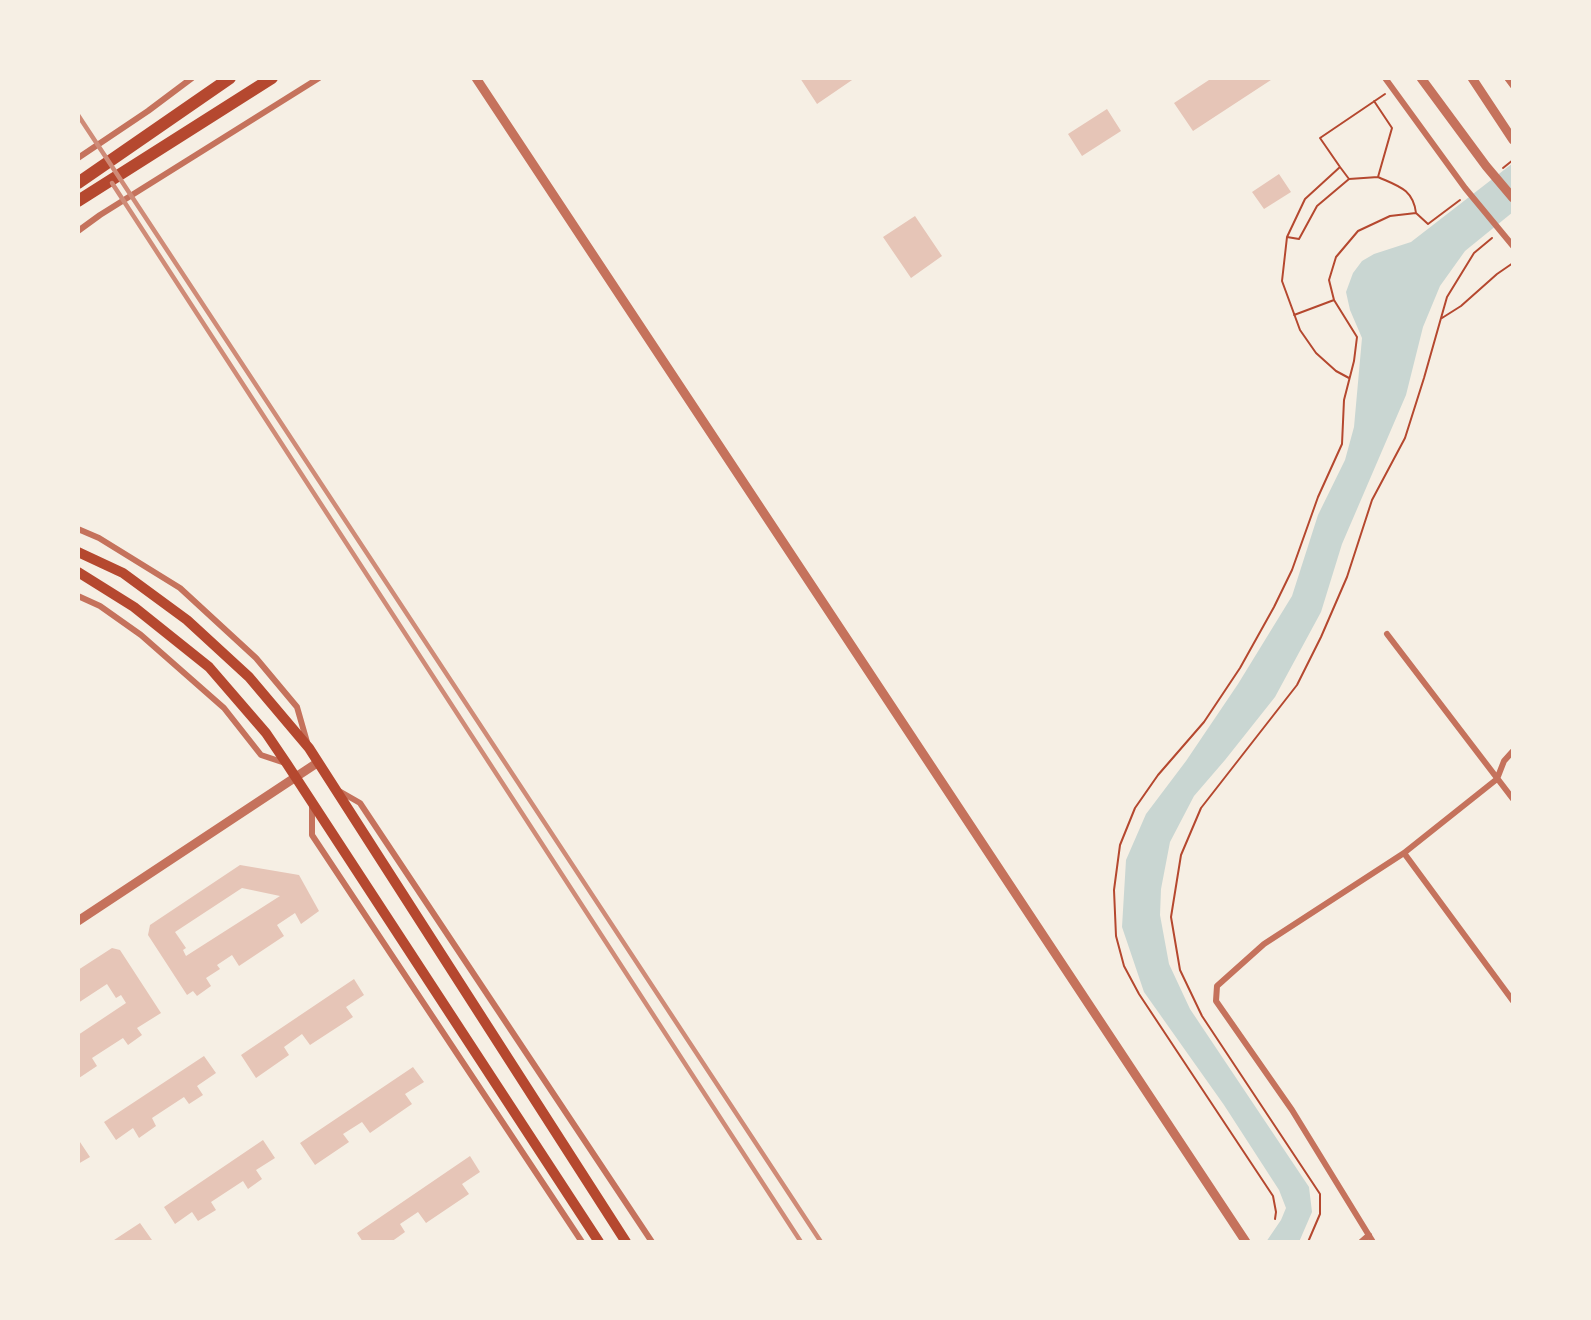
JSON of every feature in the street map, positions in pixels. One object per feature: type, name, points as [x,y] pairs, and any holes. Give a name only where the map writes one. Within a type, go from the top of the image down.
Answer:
[{"type":"highway","points":[[78,183],[230,78]]},
{"type":"highway","points":[[78,201],[272,78]]},
{"type":"main road","points":[[78,552],[123,573],[187,620],[249,677],[309,748],[626,1242]]},
{"type":"main road","points":[[78,572],[134,607],[209,667],[266,733],[599,1242]]},
{"type":"street","points":[[78,158],[192,78]]},
{"type":"street","points":[[78,231],[319,78]]},
{"type":"street","points":[[476,78],[1246,1242]]},
{"type":"street","points":[[1385,78],[1465,188],[1501,235],[1513,246]]},
{"type":"street","points":[[1421,78],[1486,166],[1513,198]]},
{"type":"street","points":[[1472,78],[1513,140]]},
{"type":"street","points":[[1507,78],[1513,86]]},
{"type":"street","points":[[78,529],[99,538],[180,588],[256,658],[297,707],[309,748]]},
{"type":"street","points":[[78,596],[99,606],[141,635],[224,708],[261,755],[287,764]]},
{"type":"street","points":[[1387,634],[1513,799]]},
{"type":"street","points":[[1373,1242],[1292,1110],[1216,1001],[1217,986],[1264,944],[1404,853],[1497,779],[1504,761],[1513,751]]},
{"type":"street","points":[[78,921],[317,763]]},
{"type":"street","points":[[334,789],[360,802],[652,1242]]},
{"type":"street","points":[[312,803],[312,835],[582,1242]]},
{"type":"street","points":[[1404,853],[1513,1001]]},
{"type":"street","points":[[1361,1242],[1369,1235]]},
{"type":"path","points":[[1349,179],[1320,138],[1393,89]]},
{"type":"path","points":[[1374,101],[1392,128],[1378,177]]},
{"type":"path","points":[[1501,169],[1513,160]]},
{"type":"path","points":[[1340,168],[1305,199],[1287,237],[1282,281],[1300,330],[1316,353],[1349,378]]},
{"type":"path","points":[[1287,237],[1299,239],[1317,206],[1349,179],[1378,177],[1405,189],[1415,202],[1416,213],[1428,224],[1465,196]]},
{"type":"path","points":[[1275,1219],[1273,1196],[1139,994],[1124,966],[1116,936],[1114,890],[1120,845],[1135,808],[1158,775],[1204,723],[1240,668],[1275,607],[1292,570],[1318,497],[1342,444],[1344,400],[1354,361],[1357,337],[1334,300],[1329,280],[1336,257],[1358,231],[1390,216],[1416,213]]},
{"type":"path","points":[[1308,1242],[1320,1214],[1320,1194],[1202,1016],[1180,970],[1171,917],[1181,855],[1201,808],[1297,685],[1347,577],[1372,500],[1405,438],[1447,297],[1474,253],[1501,235]]},
{"type":"path","points":[[1442,318],[1461,306],[1513,263]]},
{"type":"path","points":[[1294,315],[1334,300]]},
{"type":"shaded area","points":[[1513,163],[1513,212],[1465,251],[1440,286],[1423,327],[1406,395],[1342,544],[1321,612],[1275,697],[1194,796],[1170,842],[1161,889],[1160,915],[1169,964],[1190,1009],[1309,1187],[1312,1212],[1299,1242],[1266,1242],[1286,1208],[1279,1190],[1224,1105],[1144,992],[1122,927],[1126,860],[1146,814],[1186,761],[1238,684],[1292,596],[1318,515],[1345,460],[1354,427],[1362,338],[1350,310],[1346,292],[1353,273],[1362,261],[1374,254],[1411,242]]},
{"type":"building","points":[[800,78],[855,78],[817,104]]},
{"type":"building","points":[[1212,78],[1274,78],[1193,131],[1174,103]]},
{"type":"building","points":[[1107,109],[1121,131],[1082,156],[1068,134]]},
{"type":"building","points":[[1279,174],[1291,192],[1264,209],[1252,192]]},
{"type":"building","points":[[915,216],[942,256],[911,278],[883,237]]},
{"type":"building","points":[[240,865],[299,875],[319,911],[301,924],[295,913],[277,925],[284,936],[239,966],[232,955],[217,965],[220,969],[206,978],[211,986],[197,996],[193,991],[187,995],[148,935],[150,925]],"holes":[[[242,888],[280,896],[186,956],[183,950],[186,948],[175,932]]]},
{"type":"building","points":[[112,948],[120,950],[161,1013],[137,1028],[142,1035],[128,1045],[123,1038],[92,1058],[97,1066],[79,1078],[78,1035],[126,1003],[121,995],[116,998],[107,984],[78,1003],[78,970]]},
{"type":"building","points":[[354,979],[364,995],[346,1007],[353,1017],[310,1045],[302,1034],[284,1047],[289,1055],[256,1078],[241,1055]]},
{"type":"building","points":[[204,1056],[216,1073],[197,1086],[203,1095],[189,1104],[184,1097],[152,1118],[156,1126],[139,1138],[133,1128],[116,1140],[104,1122]]},
{"type":"building","points":[[413,1067],[424,1082],[405,1094],[412,1104],[370,1133],[362,1122],[343,1134],[349,1142],[315,1165],[300,1143]]},
{"type":"building","points":[[78,1139],[90,1157],[78,1164]]},
{"type":"building","points":[[263,1140],[275,1158],[256,1170],[262,1179],[248,1189],[243,1181],[211,1202],[216,1210],[198,1221],[192,1212],[175,1224],[164,1207]]},
{"type":"building","points":[[470,1156],[480,1172],[462,1184],[469,1194],[426,1223],[418,1212],[400,1224],[405,1232],[391,1242],[363,1242],[357,1233]]},
{"type":"building","points":[[140,1223],[152,1240],[149,1242],[111,1242]]},
{"type":"railway","points":[[78,115],[821,1242]]},
{"type":"railway","points":[[112,183],[801,1242]]}]
